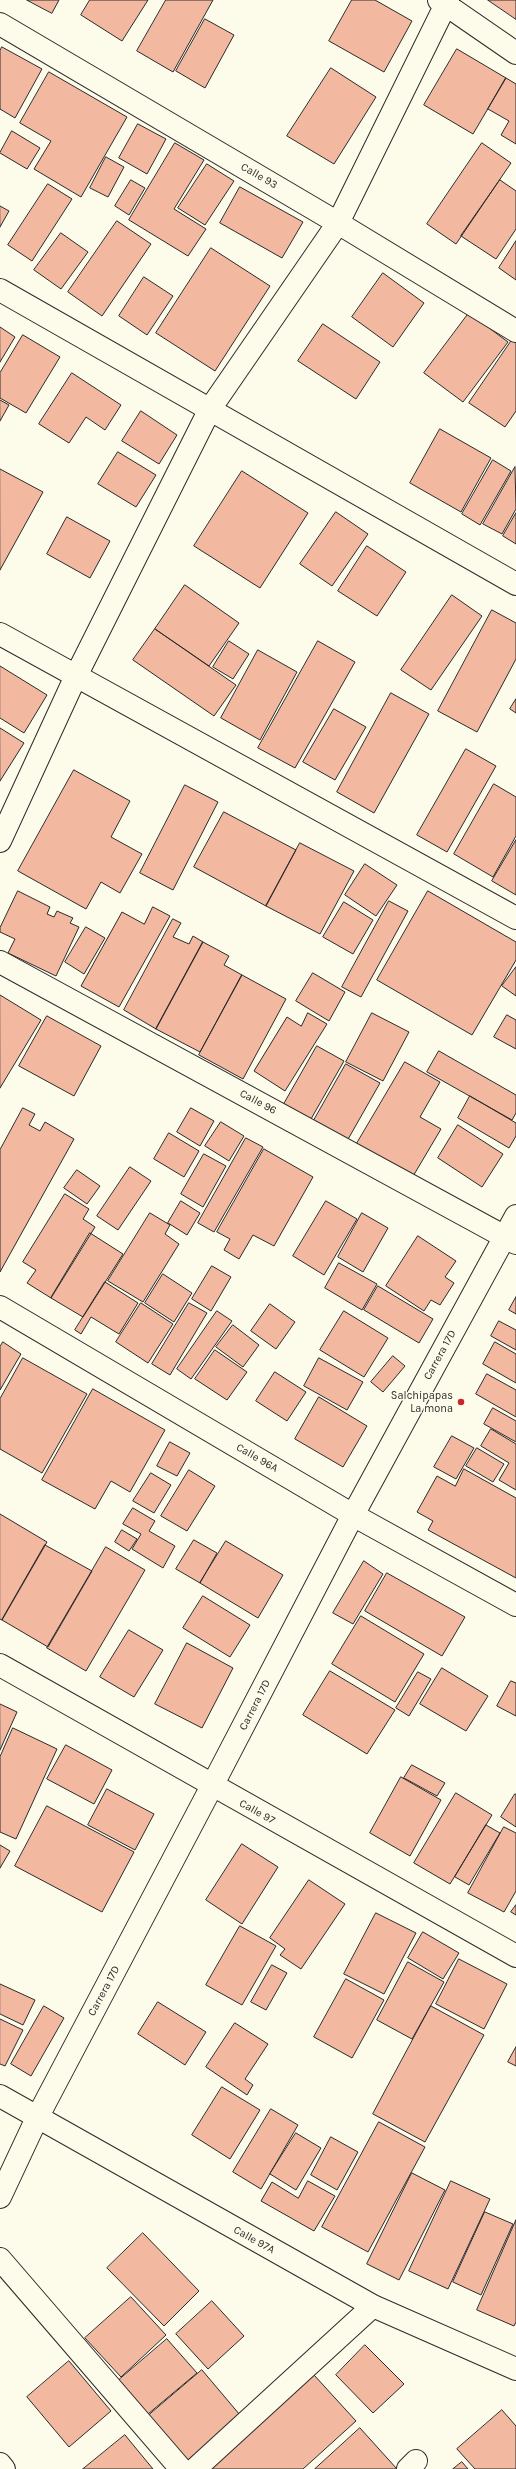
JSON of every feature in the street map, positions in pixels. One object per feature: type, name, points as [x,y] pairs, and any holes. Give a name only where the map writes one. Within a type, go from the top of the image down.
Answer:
[{"type":"street","points":[[0,841],[75,678],[210,409],[338,223],[444,1],[516,54]]},
{"type":"street","name":"Calle 93","points":[[0,24],[338,223],[516,331]]},
{"type":"street","points":[[0,290],[516,584]]},
{"type":"street","points":[[0,634],[75,678],[516,918]]},
{"type":"street","name":"Calle 96","points":[[0,962],[510,1239]]},
{"type":"street","name":"Carrera 17D","points":[[0,2197],[37,2118],[353,1515],[510,1239],[516,1216]]},
{"type":"street","name":"Calle 96A","points":[[0,1307],[353,1515],[516,1605]]},
{"type":"street","name":"Calle 97","points":[[0,1665],[212,1786],[516,1956]]},
{"type":"street","name":"Calle 97A","points":[[0,2096],[373,2306],[516,2369]]},
{"type":"street","points":[[0,2259],[181,2469]]},
{"type":"street","points":[[195,2469],[373,2306]]},
{"type":"street","points":[[0,2464],[4,2469]]},
{"type":"building","points":[[27,0],[59,0],[52,13]]},
{"type":"building","points":[[90,0],[148,0],[122,41],[81,15]]},
{"type":"building","points":[[166,0],[213,0],[173,72],[137,51]]},
{"type":"building","points":[[352,0],[375,0],[412,21],[384,72],[329,41]]},
{"type":"building","points":[[488,0],[516,0],[516,19]]},
{"type":"building","points":[[205,19],[234,35],[205,88],[176,71]]},
{"type":"building","points":[[2,47],[42,69],[15,118],[0,109],[0,51]]},
{"type":"building","points":[[457,49],[506,78],[473,134],[424,105]]},
{"type":"building","points":[[331,68],[376,97],[334,164],[287,136]]},
{"type":"building","points":[[49,72],[127,117],[81,197],[34,169],[51,141],[20,123]]},
{"type":"building","points":[[506,78],[516,84],[516,144],[501,135],[509,121],[488,109]]},
{"type":"building","points":[[138,124],[166,139],[147,174],[119,158]]},
{"type":"building","points":[[12,131],[40,148],[27,169],[0,153]]},
{"type":"building","points":[[175,143],[204,160],[174,209],[206,229],[188,256],[129,220]]},
{"type":"building","points":[[482,143],[511,163],[456,244],[427,224]]},
{"type":"building","points":[[106,157],[124,167],[108,197],[90,188]]},
{"type":"building","points":[[207,164],[234,181],[205,225],[178,208]]},
{"type":"building","points":[[131,180],[145,188],[129,215],[115,206]]},
{"type":"building","points":[[500,180],[516,191],[516,229],[496,259],[461,236]]},
{"type":"building","points":[[48,184],[72,199],[32,261],[8,245]]},
{"type":"building","points":[[240,187],[303,222],[282,258],[220,223]]},
{"type":"building","points":[[0,206],[9,211],[0,227]]},
{"type":"building","points":[[117,221],[151,244],[102,316],[68,292]]},
{"type":"building","points":[[61,233],[88,252],[61,289],[34,270]]},
{"type":"building","points":[[516,241],[516,280],[499,268]]},
{"type":"building","points":[[211,248],[270,286],[215,371],[156,333]]},
{"type":"building","points":[[383,273],[424,303],[393,347],[352,317]]},
{"type":"building","points":[[144,277],[173,296],[147,335],[119,316]]},
{"type":"building","points":[[469,313],[508,342],[463,402],[424,373]]},
{"type":"building","points":[[323,324],[380,362],[356,399],[298,361]]},
{"type":"building","points":[[0,327],[15,337],[0,362]]},
{"type":"building","points":[[23,335],[60,357],[26,413],[0,398],[0,373]]},
{"type":"building","points":[[512,340],[516,343],[516,411],[505,427],[469,403]]},
{"type":"building","points":[[72,373],[121,405],[105,430],[86,417],[69,443],[39,424]]},
{"type":"building","points":[[0,400],[9,405],[0,421]]},
{"type":"building","points":[[141,411],[177,435],[159,464],[122,441]]},
{"type":"building","points":[[440,429],[491,458],[461,512],[410,483]]},
{"type":"building","points":[[118,452],[156,475],[136,507],[98,484]]},
{"type":"building","points":[[493,460],[511,471],[480,525],[462,514]]},
{"type":"building","points":[[515,467],[516,509],[502,534],[483,524]]},
{"type":"building","points":[[0,469],[43,492],[0,570]]},
{"type":"building","points":[[242,471],[308,513],[260,588],[194,546]]},
{"type":"building","points":[[336,512],[368,534],[332,586],[300,564]]},
{"type":"building","points":[[516,513],[516,544],[503,536]]},
{"type":"building","points":[[67,517],[110,541],[90,578],[47,554]]},
{"type":"building","points":[[367,546],[406,572],[377,616],[338,591]]},
{"type":"building","points":[[185,585],[239,623],[209,666],[155,629]]},
{"type":"building","points":[[452,595],[482,616],[431,690],[401,670]]},
{"type":"building","points":[[492,610],[516,623],[516,659],[477,732],[438,711]]},
{"type":"building","points":[[155,629],[236,685],[214,716],[133,660]]},
{"type":"building","points":[[229,641],[249,654],[233,679],[213,667]]},
{"type":"building","points":[[318,641],[355,662],[295,768],[258,748]]},
{"type":"building","points":[[258,650],[297,672],[260,740],[221,718]]},
{"type":"building","points":[[0,666],[47,695],[24,733],[0,718]]},
{"type":"building","points":[[391,693],[429,714],[374,813],[337,792]]},
{"type":"building","points":[[516,699],[516,713],[510,709]]},
{"type":"building","points":[[334,709],[366,727],[335,780],[303,762]]},
{"type":"building","points":[[0,728],[24,743],[0,781]]},
{"type":"building","points":[[466,749],[496,766],[447,852],[417,835]]},
{"type":"building","points":[[74,770],[130,801],[111,837],[142,854],[120,893],[101,882],[86,909],[18,871]]},
{"type":"building","points":[[494,784],[516,797],[516,836],[493,877],[454,854]]},
{"type":"building","points":[[185,785],[218,802],[173,890],[140,873]]},
{"type":"building","points":[[224,812],[296,850],[266,906],[194,867]]},
{"type":"building","points":[[516,840],[516,895],[492,881]]},
{"type":"building","points":[[300,843],[354,871],[320,934],[266,906]]},
{"type":"building","points":[[365,864],[397,885],[376,916],[345,895]]},
{"type":"building","points":[[18,891],[50,907],[47,914],[54,917],[57,911],[73,918],[70,923],[79,927],[56,976],[8,953],[15,939],[0,932],[0,928]]},
{"type":"building","points":[[428,891],[516,942],[516,960],[472,1035],[377,980]]},
{"type":"building","points":[[389,901],[408,911],[361,997],[342,987]]},
{"type":"building","points":[[344,902],[373,920],[353,954],[323,937]]},
{"type":"building","points":[[153,907],[170,916],[119,1007],[81,986],[122,912],[144,924]]},
{"type":"building","points":[[173,919],[181,923],[173,937],[189,944],[193,936],[203,942],[156,1029],[124,1010]]},
{"type":"building","points":[[86,927],[105,938],[84,974],[65,962]]},
{"type":"building","points":[[203,942],[229,956],[224,965],[242,975],[200,1052],[156,1029]]},
{"type":"building","points":[[516,967],[516,996],[502,986]]},
{"type":"building","points":[[313,973],[345,992],[329,1021],[296,1001]]},
{"type":"building","points":[[242,975],[286,999],[243,1079],[199,1055]]},
{"type":"building","points":[[0,995],[41,1020],[0,1088]]},
{"type":"building","points":[[308,1013],[327,1024],[285,1091],[254,1071],[287,1017],[301,1026]]},
{"type":"building","points":[[372,1013],[409,1032],[383,1081],[346,1062]]},
{"type":"building","points":[[507,1015],[516,1020],[516,1049],[494,1037]]},
{"type":"building","points":[[47,1016],[101,1046],[74,1096],[19,1066]]},
{"type":"building","points":[[317,1046],[344,1061],[311,1119],[284,1104]]},
{"type":"building","points":[[439,1051],[516,1095],[516,1113],[512,1120],[427,1072]]},
{"type":"building","points":[[405,1062],[440,1082],[420,1117],[441,1129],[412,1178],[356,1145]]},
{"type":"building","points":[[346,1064],[380,1083],[347,1141],[313,1122]]},
{"type":"building","points":[[470,1096],[516,1123],[516,1136],[509,1148],[458,1118]]},
{"type":"building","points":[[23,1108],[35,1114],[29,1125],[40,1131],[45,1122],[74,1139],[0,1272],[0,1150]]},
{"type":"building","points":[[191,1108],[214,1121],[200,1146],[177,1132]]},
{"type":"building","points":[[221,1122],[244,1136],[229,1161],[205,1146]]},
{"type":"building","points":[[458,1125],[503,1154],[482,1187],[438,1158]]},
{"type":"building","points":[[169,1133],[199,1151],[184,1177],[154,1159]]},
{"type":"building","points":[[246,1138],[263,1147],[214,1232],[198,1223]]},
{"type":"building","points":[[264,1149],[313,1177],[274,1246],[253,1235],[239,1259],[224,1250],[230,1239],[217,1232]]},
{"type":"building","points":[[204,1154],[226,1166],[203,1207],[181,1194]]},
{"type":"building","points":[[130,1167],[151,1181],[118,1230],[97,1216]]},
{"type":"building","points":[[77,1170],[100,1186],[87,1204],[64,1188]]},
{"type":"building","points":[[65,1194],[89,1209],[83,1219],[95,1227],[51,1298],[27,1283],[36,1270],[23,1262]]},
{"type":"building","points":[[181,1201],[200,1213],[187,1235],[168,1223]]},
{"type":"building","points":[[326,1201],[357,1219],[324,1275],[293,1256]]},
{"type":"building","points":[[150,1213],[170,1225],[165,1234],[179,1244],[143,1302],[108,1281]]},
{"type":"building","points":[[362,1213],[388,1228],[363,1272],[338,1257]]},
{"type":"building","points":[[90,1233],[123,1254],[83,1317],[51,1298]]},
{"type":"building","points":[[418,1236],[456,1261],[445,1277],[454,1283],[440,1305],[431,1300],[424,1311],[386,1286]]},
{"type":"building","points":[[339,1263],[377,1284],[362,1310],[325,1288]]},
{"type":"building","points":[[212,1266],[231,1277],[211,1311],[192,1299]]},
{"type":"building","points":[[163,1274],[192,1293],[174,1322],[145,1303]]},
{"type":"building","points":[[105,1282],[138,1303],[119,1334],[91,1317],[81,1334],[75,1330]]},
{"type":"building","points":[[378,1286],[433,1319],[419,1343],[364,1310]]},
{"type":"building","points":[[516,1297],[516,1314],[509,1310]]},
{"type":"building","points":[[141,1303],[173,1324],[148,1363],[116,1342]]},
{"type":"building","points":[[189,1303],[207,1313],[170,1375],[152,1364]]},
{"type":"building","points":[[270,1304],[295,1322],[276,1349],[251,1331]]},
{"type":"building","points":[[217,1311],[232,1321],[191,1379],[177,1369]]},
{"type":"building","points":[[344,1311],[388,1338],[364,1377],[320,1350]]},
{"type":"building","points":[[499,1321],[516,1330],[516,1350],[491,1336]]},
{"type":"building","points":[[233,1325],[259,1345],[243,1367],[216,1347]]},
{"type":"building","points":[[3,1342],[21,1354],[0,1390],[0,1347]]},
{"type":"building","points":[[495,1342],[516,1354],[516,1383],[483,1364]]},
{"type":"building","points":[[215,1350],[247,1372],[227,1400],[195,1379]]},
{"type":"building","points":[[393,1356],[405,1366],[383,1392],[371,1382]]},
{"type":"building","points":[[23,1358],[87,1394],[42,1473],[0,1449],[0,1399]]},
{"type":"building","points":[[319,1358],[363,1382],[347,1410],[304,1386]]},
{"type":"building","points":[[275,1372],[306,1392],[287,1421],[256,1401]]},
{"type":"building","points":[[487,1374],[516,1390],[516,1417],[476,1394]]},
{"type":"building","points":[[93,1389],[165,1430],[130,1492],[111,1481],[95,1509],[42,1480]]},
{"type":"building","points":[[319,1397],[367,1426],[343,1467],[295,1439]]},
{"type":"building","points":[[493,1408],[516,1421],[516,1442],[484,1424]]},
{"type":"building","points":[[491,1429],[516,1444],[516,1490],[499,1480],[509,1463],[481,1446]]},
{"type":"building","points":[[452,1436],[474,1448],[456,1479],[434,1467]]},
{"type":"building","points":[[170,1442],[190,1453],[177,1476],[157,1466]]},
{"type":"building","points":[[477,1448],[504,1464],[493,1482],[466,1466]]},
{"type":"building","points":[[464,1469],[516,1498],[516,1578],[428,1530],[433,1521],[417,1512],[437,1476],[455,1486]]},
{"type":"building","points":[[189,1470],[215,1486],[187,1531],[161,1516]]},
{"type":"building","points":[[151,1473],[171,1485],[154,1513],[133,1501]]},
{"type":"building","points":[[133,1508],[155,1521],[149,1531],[175,1546],[163,1568],[132,1549],[141,1534],[123,1524]]},
{"type":"building","points":[[0,1514],[47,1542],[2,1620],[0,1619]]},
{"type":"building","points":[[122,1530],[137,1539],[129,1551],[115,1542]]},
{"type":"building","points":[[194,1540],[217,1553],[200,1583],[176,1569]]},
{"type":"building","points":[[226,1541],[283,1575],[258,1618],[200,1583]]},
{"type":"building","points":[[45,1545],[92,1571],[48,1647],[2,1620]]},
{"type":"building","points":[[106,1547],[145,1570],[86,1671],[47,1648]]},
{"type":"building","points":[[364,1561],[383,1574],[353,1624],[333,1613]]},
{"type":"building","points":[[387,1573],[465,1617],[442,1656],[365,1611]]},
{"type":"building","points":[[203,1596],[250,1625],[230,1657],[183,1628]]},
{"type":"building","points":[[361,1616],[424,1654],[395,1702],[332,1664]]},
{"type":"building","points":[[129,1630],[163,1650],[134,1697],[100,1677]]},
{"type":"building","points":[[187,1643],[233,1668],[202,1728],[155,1704]]},
{"type":"building","points":[[442,1668],[488,1696],[466,1731],[420,1704]]},
{"type":"building","points":[[330,1671],[395,1710],[367,1754],[303,1715]]},
{"type":"building","points":[[418,1672],[431,1679],[409,1716],[396,1708]]},
{"type":"building","points":[[511,1681],[516,1683],[516,1716],[497,1706]]},
{"type":"building","points":[[0,1704],[17,1712],[0,1750]]},
{"type":"building","points":[[13,1728],[57,1749],[16,1839],[0,1832],[0,1757]]},
{"type":"building","points":[[66,1745],[112,1770],[94,1804],[47,1779]]},
{"type":"building","points":[[412,1765],[445,1783],[437,1796],[404,1778]]},
{"type":"building","points":[[401,1777],[441,1800],[410,1856],[370,1833]]},
{"type":"building","points":[[107,1789],[154,1814],[135,1850],[88,1825]]},
{"type":"building","points":[[456,1793],[492,1815],[450,1884],[414,1863]]},
{"type":"building","points":[[516,1794],[516,1827],[501,1817]]},
{"type":"building","points":[[47,1806],[134,1852],[102,1912],[15,1866]]},
{"type":"building","points":[[486,1825],[500,1833],[469,1885],[455,1877]]},
{"type":"building","points":[[504,1827],[516,1833],[516,1891],[504,1912],[468,1893]]},
{"type":"building","points":[[242,1844],[278,1867],[242,1924],[206,1900]]},
{"type":"building","points":[[0,1845],[10,1851],[0,1868]]},
{"type":"building","points":[[309,1880],[345,1904],[301,1969],[280,1955],[285,1949],[270,1938]]},
{"type":"building","points":[[516,1905],[516,1915],[511,1912]]},
{"type":"building","points":[[376,1913],[416,1933],[384,1994],[344,1974]]},
{"type":"building","points":[[240,1926],[276,1946],[242,2005],[206,1985]]},
{"type":"building","points":[[423,1932],[459,1953],[443,1979],[408,1958]]},
{"type":"building","points":[[459,1959],[507,1984],[484,2029],[436,2004]]},
{"type":"building","points":[[408,1962],[444,1982],[412,2039],[377,2020]]},
{"type":"building","points":[[272,1965],[287,1973],[266,2010],[251,2002]]},
{"type":"building","points":[[346,1979],[384,2000],[352,2058],[314,2037]]},
{"type":"building","points":[[0,1984],[35,2000],[23,2025],[0,2014]]},
{"type":"building","points":[[158,2002],[206,2032],[185,2065],[138,2034]]},
{"type":"building","points":[[44,2006],[64,2018],[31,2076],[11,2064]]},
{"type":"building","points":[[431,2006],[484,2035],[425,2142],[373,2114]]},
{"type":"building","points":[[0,2019],[23,2030],[5,2066],[0,2064]]},
{"type":"building","points":[[235,2023],[268,2044],[245,2079],[253,2085],[247,2095],[206,2067]]},
{"type":"building","points":[[516,2047],[516,2066],[508,2062]]},
{"type":"building","points":[[222,2087],[260,2110],[230,2159],[192,2135]]},
{"type":"building","points":[[271,2109],[298,2125],[261,2189],[233,2172]]},
{"type":"building","points":[[379,2122],[425,2147],[368,2252],[322,2227]]},
{"type":"building","points":[[296,2133],[321,2148],[296,2190],[270,2174]]},
{"type":"building","points":[[331,2137],[358,2152],[337,2190],[311,2175]]},
{"type":"building","points":[[412,2173],[445,2190],[399,2280],[367,2264]]},
{"type":"building","points":[[308,2181],[335,2196],[314,2231],[261,2201],[272,2182],[298,2198]]},
{"type":"building","points":[[451,2181],[490,2199],[448,2289],[409,2271]]},
{"type":"building","points":[[485,2212],[513,2224],[481,2295],[453,2282]]},
{"type":"building","points":[[516,2220],[516,2322],[514,2326],[477,2310]]},
{"type":"building","points":[[143,2233],[199,2291],[164,2326],[107,2268]]},
{"type":"building","points":[[131,2297],[166,2335],[121,2377],[85,2338]]},
{"type":"building","points":[[212,2301],[244,2336],[208,2369],[176,2334]]},
{"type":"building","points":[[167,2339],[197,2373],[148,2414],[119,2380]]},
{"type":"building","points":[[365,2345],[404,2384],[373,2413],[336,2375]]},
{"type":"building","points":[[69,2361],[111,2411],[69,2447],[27,2397]]},
{"type":"building","points":[[202,2370],[240,2415],[187,2461],[148,2416]]},
{"type":"building","points":[[314,2375],[356,2421],[303,2469],[211,2469]]},
{"type":"building","points":[[502,2410],[516,2426],[516,2469],[475,2469],[457,2449]]},
{"type":"building","points":[[360,2428],[397,2469],[315,2469]]},
{"type":"building","points":[[125,2435],[153,2469],[83,2469]]},
{"type":"building","points":[[462,2462],[468,2469],[453,2469]]},
{"type":"place","name":"Salchipapas La mona","points":[[461,1402]]}]
